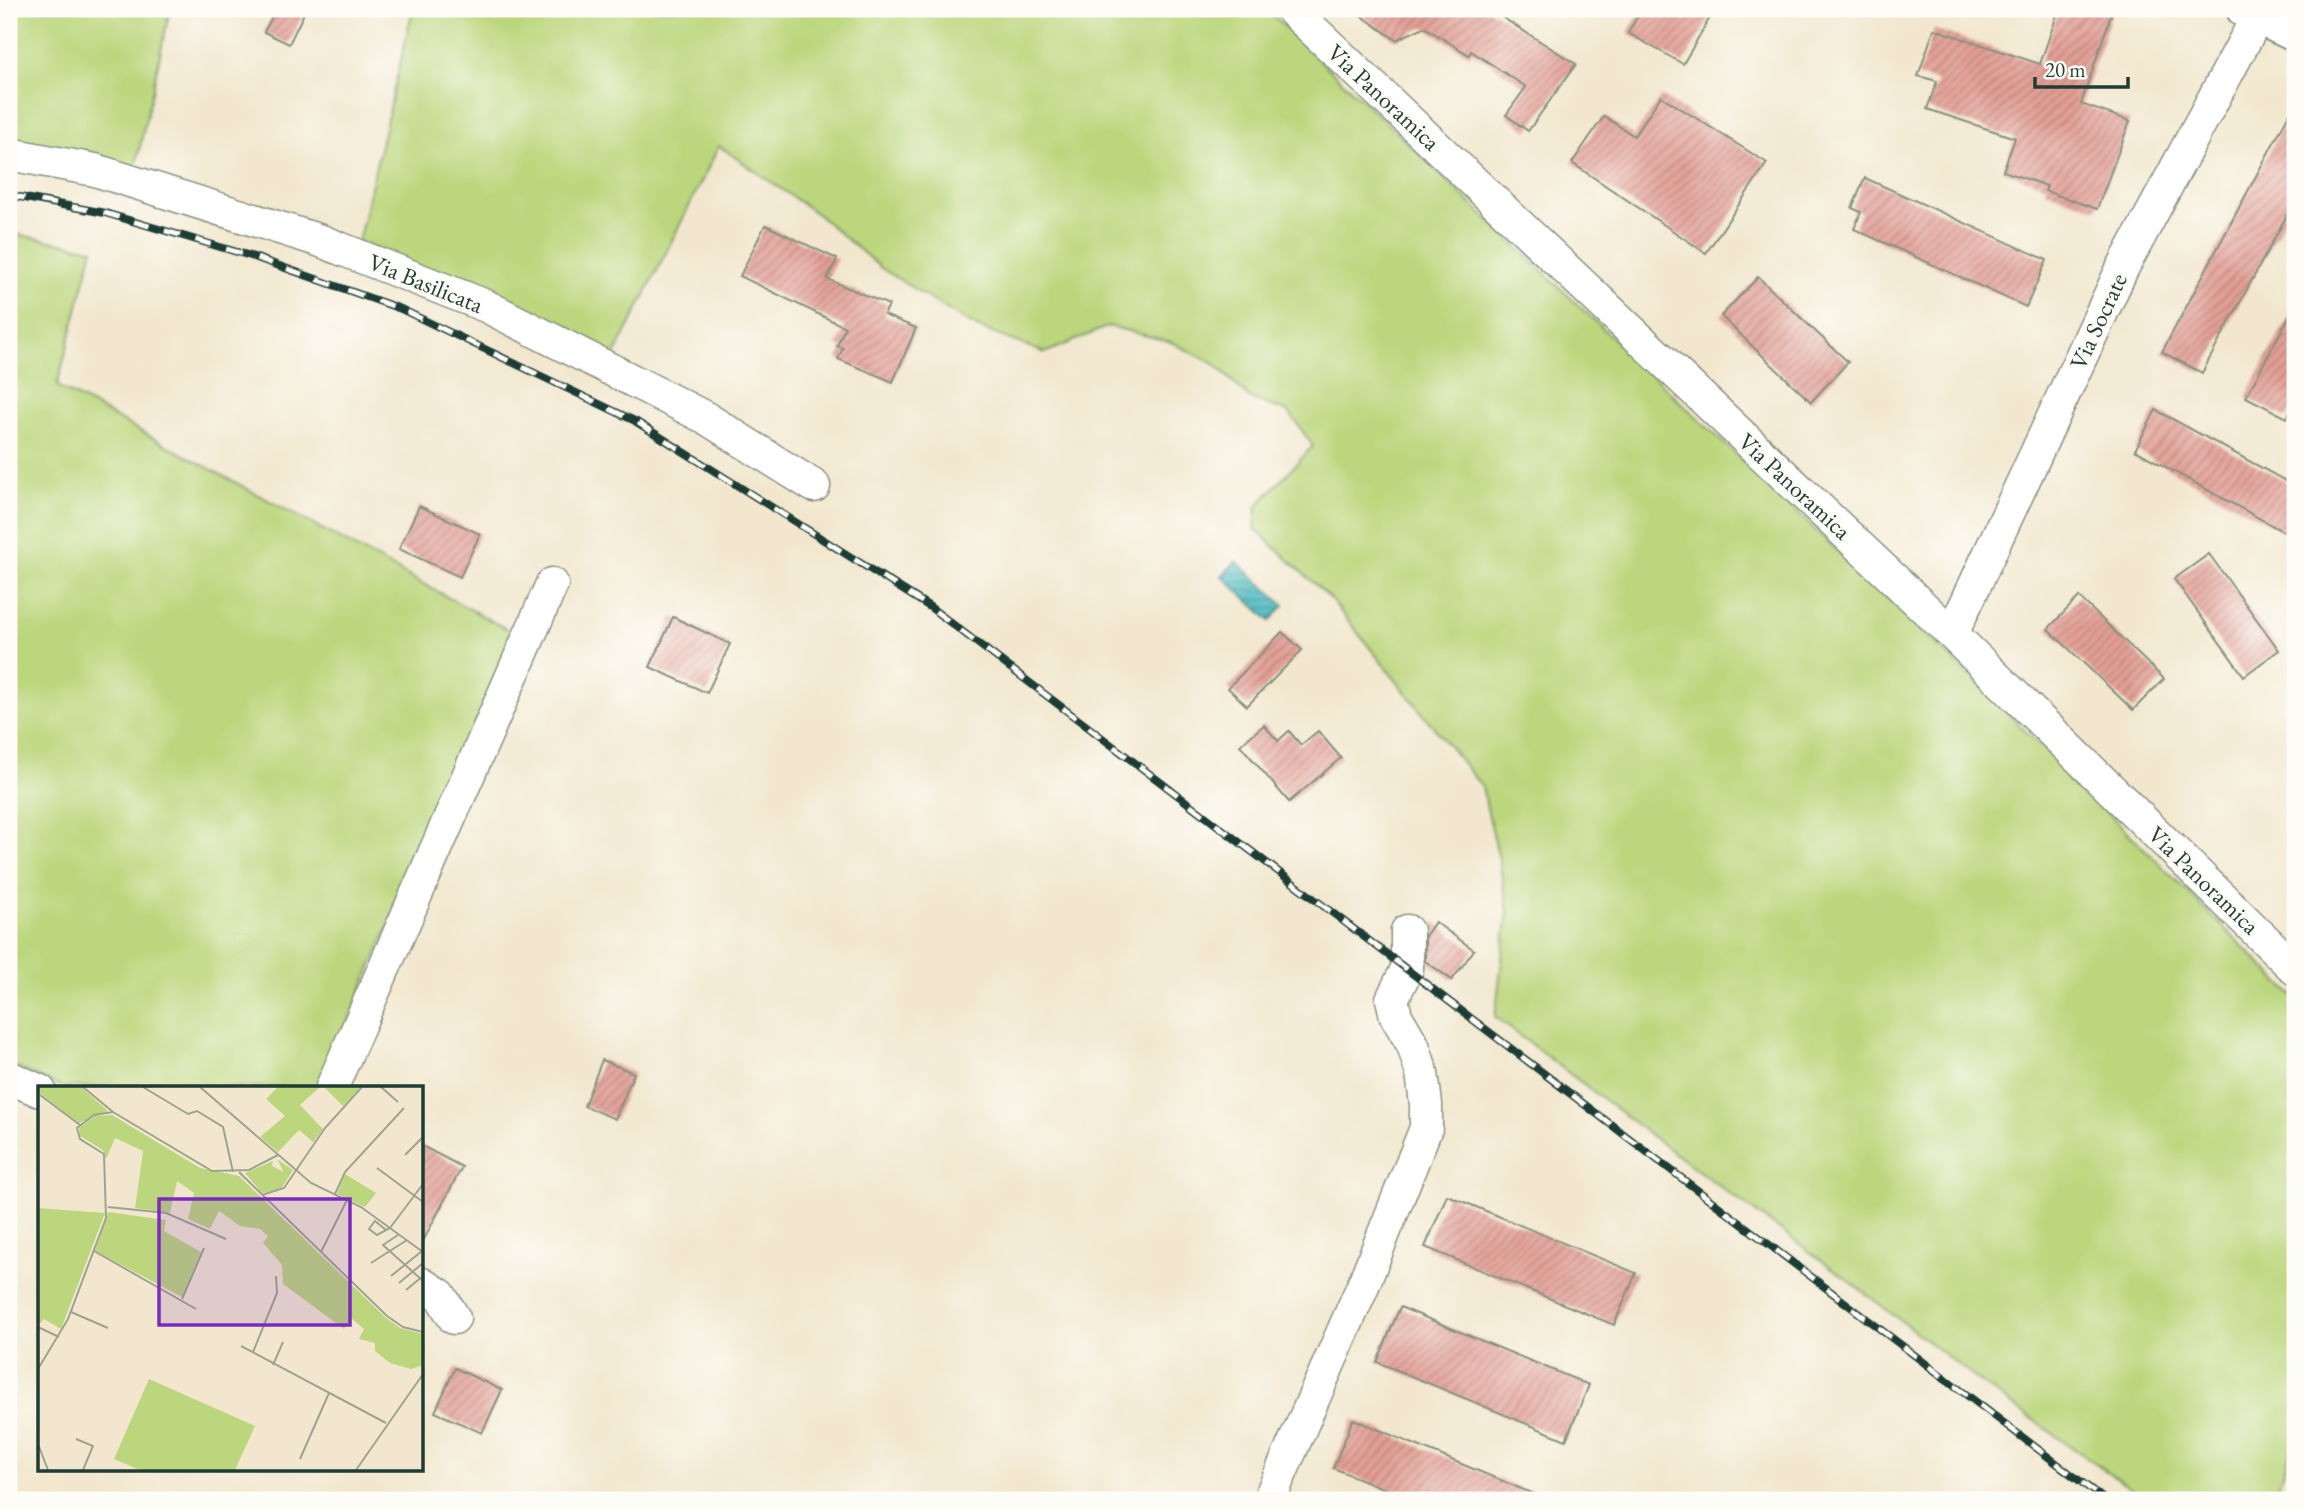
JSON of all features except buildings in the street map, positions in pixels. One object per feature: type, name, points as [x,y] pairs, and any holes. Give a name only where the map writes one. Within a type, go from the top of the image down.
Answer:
[{"type":"main road","points":[[2253,11],[2295,32]]},
{"type":"street","name":"Via Panoramica","points":[[1291,9],[1952,634],[2295,969]]},
{"type":"street","name":"Via Socrate","points":[[1952,634],[2122,269],[2253,11]]},
{"type":"street","name":"Via Basilicata","points":[[9,153],[95,170],[321,241],[485,306],[706,418],[814,485]]},
{"type":"street","points":[[332,1086],[552,584]]},
{"type":"street","points":[[1269,1500],[1362,1288],[1426,1128],[1422,1073],[1413,1045],[1396,1016],[1392,999],[1407,969],[1407,931]]},
{"type":"street","points":[[9,1077],[38,1090]]},
{"type":"street","points":[[424,1285],[440,1295],[454,1318]]},
{"type":"green space","points":[[9,9],[170,9],[135,169],[9,143]]},
{"type":"green space","points":[[413,9],[1266,9],[1981,687],[2295,998],[2295,1440],[2278,1487],[2277,1500],[2147,1500],[1984,1385],[1839,1273],[1678,1156],[1495,1017],[1508,911],[1482,787],[1329,597],[1255,529],[1257,506],[1313,446],[1289,412],[1249,398],[1215,364],[1171,342],[1109,326],[1045,353],[977,327],[881,268],[817,214],[719,146],[613,359],[358,242]]},
{"type":"green space","points":[[9,233],[93,249],[57,386],[514,633],[320,1086],[60,1086],[9,1064]]},
{"type":"water","points":[[1236,561],[1284,605],[1270,621],[1222,576]]},
{"type":"railway","points":[[9,195],[105,213],[254,257],[401,309],[635,421],[930,607],[2105,1500]]}]
